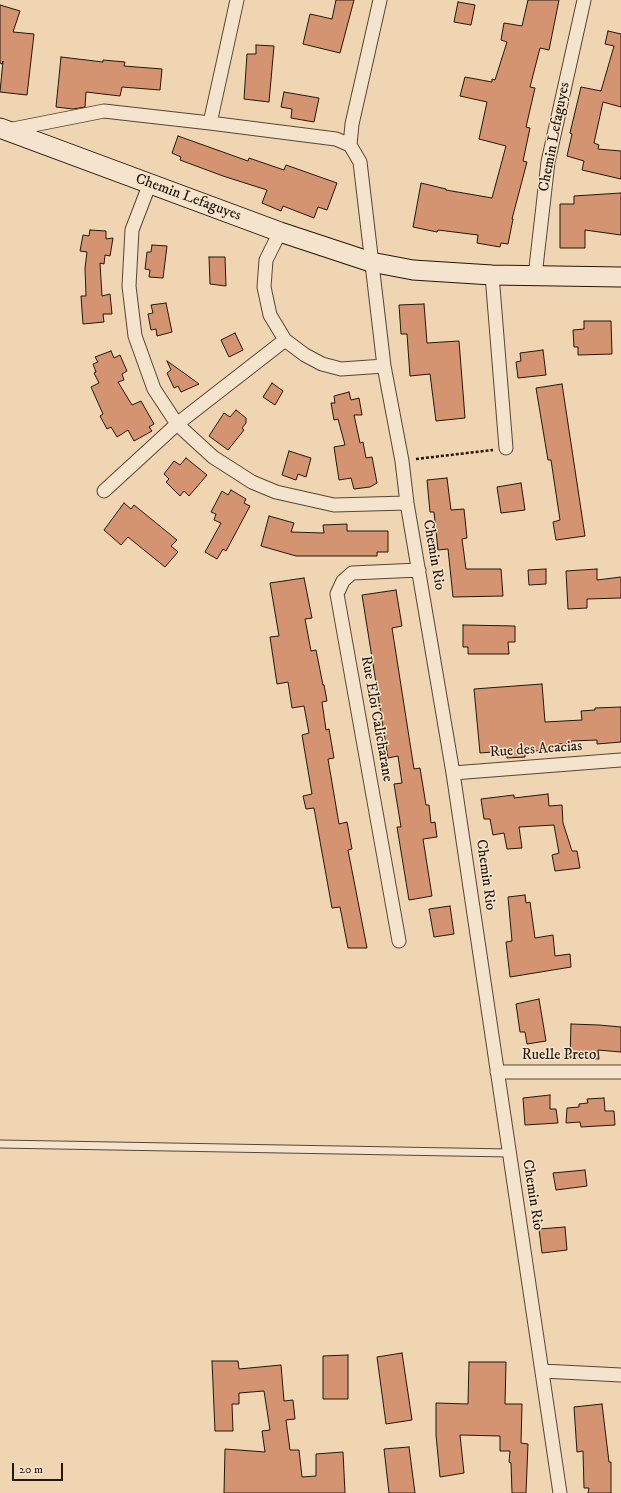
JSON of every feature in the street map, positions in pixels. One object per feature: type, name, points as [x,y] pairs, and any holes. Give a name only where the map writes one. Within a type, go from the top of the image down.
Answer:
[{"type":"main road","name":"Chemin Lefaguyes","points":[[3,129],[280,232],[371,262],[413,270],[492,275],[621,277]]},
{"type":"street","points":[[210,122],[237,0]]},
{"type":"street","points":[[371,262],[360,162],[350,145],[352,124],[380,0]]},
{"type":"street","name":"Chemin Lefaguyes","points":[[535,276],[548,162],[584,0]]},
{"type":"street","name":"Chemin Lefaguyes","points":[[3,129],[104,111],[210,122],[336,139],[350,145]]},
{"type":"street","points":[[150,183],[132,230],[129,286],[135,336],[154,389],[177,424],[213,456],[252,482],[276,492],[334,505],[407,503]]},
{"type":"street","points":[[280,232],[266,260],[264,287],[270,315],[284,340],[305,355],[322,364],[341,369],[384,366]]},
{"type":"street","name":"Chemin Rio","points":[[371,262],[384,366],[402,461],[407,503],[453,773],[560,1493]]},
{"type":"street","points":[[492,275],[506,448]]},
{"type":"street","points":[[104,491],[177,424],[284,340]]},
{"type":"street","name":"Rue Eloi Calicharane","points":[[399,941],[337,594],[342,581],[352,573],[419,570]]},
{"type":"street","name":"Rue des Acacias","points":[[453,773],[621,760]]},
{"type":"street","name":"Ruelle Preto","points":[[497,1072],[621,1072]]},
{"type":"street","points":[[542,1371],[621,1375]]},
{"type":"lane","points":[[0,1144],[510,1153]]},
{"type":"path","points":[[402,461],[506,448]]},
{"type":"building","points":[[336,0],[354,0],[340,53],[303,44],[310,14],[332,19]]},
{"type":"building","points":[[528,0],[559,0],[549,50],[540,48],[530,87],[535,88],[526,127],[530,128],[523,161],[527,162],[512,219],[508,244],[501,243],[500,247],[477,243],[478,235],[438,230],[437,232],[413,227],[421,183],[446,190],[492,198],[506,146],[479,139],[487,102],[460,96],[465,77],[492,82],[492,79],[495,80],[507,42],[501,40],[504,23],[522,26]]},
{"type":"building","points":[[458,2],[475,5],[471,25],[454,22]]},
{"type":"building","points":[[0,5],[20,11],[13,32],[34,34],[27,95],[0,92],[3,61],[2,64],[0,63]]},
{"type":"building","points":[[608,31],[621,34],[621,107],[603,102],[594,143],[599,145],[598,149],[621,151],[621,179],[582,170],[584,161],[567,156],[572,134],[570,133],[581,87],[601,91],[614,46],[605,44]]},
{"type":"building","points":[[256,45],[274,46],[269,102],[244,99],[247,54],[256,54]]},
{"type":"building","points":[[61,57],[103,62],[103,60],[125,62],[124,66],[162,69],[160,90],[122,87],[120,96],[86,92],[85,107],[73,109],[56,107]]},
{"type":"building","points":[[284,92],[319,98],[314,122],[291,118],[292,109],[281,107]]},
{"type":"building","points":[[178,136],[248,161],[249,158],[284,170],[286,165],[337,183],[327,210],[318,207],[314,218],[283,206],[281,211],[262,203],[267,190],[180,160],[181,157],[172,153]]},
{"type":"building","points":[[621,193],[621,235],[585,230],[585,248],[560,248],[560,204],[574,204],[574,196]]},
{"type":"building","points":[[90,230],[106,231],[106,239],[113,238],[110,256],[105,255],[104,264],[100,263],[102,296],[110,294],[112,314],[103,314],[104,322],[83,324],[81,296],[86,296],[85,268],[87,252],[80,251],[83,235],[89,236]]},
{"type":"building","points":[[152,245],[167,246],[163,278],[149,277],[150,270],[145,269],[147,252],[151,252]]},
{"type":"building","points":[[209,257],[225,257],[226,286],[210,284]]},
{"type":"building","points":[[166,303],[172,332],[157,336],[156,329],[151,330],[148,314],[153,313],[151,305]]},
{"type":"building","points":[[424,304],[427,343],[459,341],[465,418],[436,421],[430,374],[410,376],[407,334],[401,334],[399,305]]},
{"type":"building","points":[[584,321],[611,321],[612,354],[578,355],[578,347],[574,347],[573,330],[584,329]]},
{"type":"building","points":[[235,333],[243,350],[229,357],[221,340]]},
{"type":"building","points":[[543,350],[546,375],[518,378],[516,362],[521,361],[520,353]]},
{"type":"building","points":[[111,351],[114,358],[120,355],[127,371],[122,374],[124,380],[118,382],[132,405],[141,401],[154,424],[149,427],[152,431],[134,441],[128,430],[117,437],[111,427],[107,429],[100,416],[103,414],[91,387],[99,383],[94,373],[96,372],[93,364],[98,362],[95,357]]},
{"type":"building","points":[[167,361],[199,384],[181,392],[178,386],[174,388],[167,373],[171,370]]},
{"type":"building","points":[[272,383],[283,391],[275,405],[263,397]]},
{"type":"building","points":[[562,384],[585,536],[556,540],[553,522],[560,520],[551,460],[548,460],[536,388]]},
{"type":"building","points":[[349,392],[351,400],[359,398],[362,415],[354,415],[360,443],[363,442],[366,458],[372,457],[377,483],[370,487],[354,489],[351,478],[339,480],[334,447],[345,445],[338,419],[334,420],[331,403],[335,403],[334,396]]},
{"type":"building","points":[[236,410],[246,418],[246,423],[242,428],[244,430],[228,450],[209,436],[224,413],[230,417]]},
{"type":"building","points":[[289,451],[311,458],[306,477],[298,474],[296,480],[282,475]]},
{"type":"building","points":[[186,458],[207,475],[189,496],[184,491],[180,496],[166,482],[169,479],[164,474],[174,461],[180,465]]},
{"type":"building","points":[[447,478],[451,510],[464,509],[467,538],[462,539],[466,569],[501,569],[503,596],[453,597],[448,549],[438,550],[434,512],[430,512],[427,480]]},
{"type":"building","points":[[521,483],[525,510],[501,513],[497,487]]},
{"type":"building","points":[[231,490],[246,499],[244,503],[250,506],[226,551],[223,549],[217,559],[205,552],[221,523],[214,520],[216,514],[211,512],[222,491],[228,495]]},
{"type":"building","points":[[124,503],[131,509],[134,505],[177,540],[171,546],[178,552],[165,567],[128,537],[121,545],[104,530]]},
{"type":"building","points":[[269,516],[294,523],[291,532],[324,533],[323,525],[347,524],[347,531],[388,531],[388,552],[377,552],[377,556],[296,556],[261,546]]},
{"type":"building","points":[[546,569],[546,584],[529,585],[528,570]]},
{"type":"building","points":[[597,569],[597,580],[621,577],[621,598],[587,599],[587,608],[568,609],[566,571]]},
{"type":"building","points":[[304,578],[312,618],[305,619],[311,651],[316,650],[327,701],[322,702],[326,730],[329,729],[334,758],[328,759],[339,824],[347,822],[352,849],[348,850],[367,948],[348,948],[340,907],[332,908],[314,808],[306,809],[303,796],[312,794],[302,735],[309,733],[304,706],[292,708],[288,682],[277,684],[270,637],[279,636],[270,583]]},
{"type":"building","points":[[396,590],[402,626],[392,628],[414,769],[420,768],[426,805],[429,805],[431,823],[435,822],[437,837],[423,839],[432,896],[409,900],[397,827],[401,827],[394,784],[402,783],[398,756],[388,758],[362,595]]},
{"type":"building","points":[[463,625],[515,626],[515,642],[508,642],[509,654],[468,654],[468,647],[463,647]]},
{"type":"building","points":[[542,684],[545,722],[582,720],[581,711],[595,710],[595,708],[621,707],[621,742],[597,744],[597,740],[571,741],[571,743],[558,744],[558,749],[525,752],[525,757],[507,758],[506,751],[480,753],[474,689]]},
{"type":"building","points":[[548,794],[549,806],[562,805],[563,823],[572,851],[577,851],[580,868],[555,871],[552,855],[559,853],[554,825],[519,827],[522,848],[507,849],[504,833],[493,835],[490,819],[484,819],[481,799],[514,795],[514,798]]},
{"type":"building","points":[[525,895],[526,903],[530,902],[535,938],[553,935],[555,956],[570,954],[571,967],[510,977],[506,942],[512,941],[508,897]]},
{"type":"building","points":[[450,906],[454,934],[434,937],[429,909]]},
{"type":"building","points":[[539,999],[546,1041],[527,1044],[525,1032],[520,1032],[516,1004]]},
{"type":"building","points":[[571,1024],[621,1027],[621,1052],[598,1050],[599,1059],[570,1058]]},
{"type":"building","points":[[550,1095],[550,1109],[556,1109],[558,1123],[525,1125],[523,1098]]},
{"type":"building","points":[[604,1098],[605,1111],[614,1111],[615,1125],[581,1127],[580,1122],[566,1123],[567,1108],[579,1107],[579,1104],[588,1103],[587,1099]]},
{"type":"building","points":[[585,1170],[587,1186],[556,1190],[553,1173]]},
{"type":"building","points":[[565,1227],[567,1250],[542,1253],[539,1229]]},
{"type":"building","points":[[402,1353],[412,1420],[386,1424],[377,1357]]},
{"type":"building","points":[[348,1355],[348,1399],[323,1399],[323,1356]]},
{"type":"building","points":[[212,1361],[238,1361],[239,1369],[281,1365],[284,1401],[293,1400],[295,1419],[286,1420],[290,1450],[299,1450],[302,1477],[316,1476],[316,1454],[343,1452],[345,1493],[224,1493],[225,1449],[265,1452],[262,1431],[270,1430],[264,1391],[239,1393],[239,1404],[232,1404],[233,1431],[215,1431]]},
{"type":"building","points":[[469,1362],[506,1362],[505,1404],[522,1404],[521,1443],[528,1444],[526,1493],[512,1493],[511,1463],[509,1462],[510,1451],[500,1451],[500,1436],[460,1435],[464,1473],[440,1477],[436,1435],[436,1403],[468,1404]]},
{"type":"building","points":[[602,1404],[609,1462],[611,1462],[611,1493],[588,1493],[589,1488],[584,1488],[583,1451],[577,1452],[574,1407]]},
{"type":"building","points":[[409,1447],[415,1493],[389,1493],[384,1449]]}]
